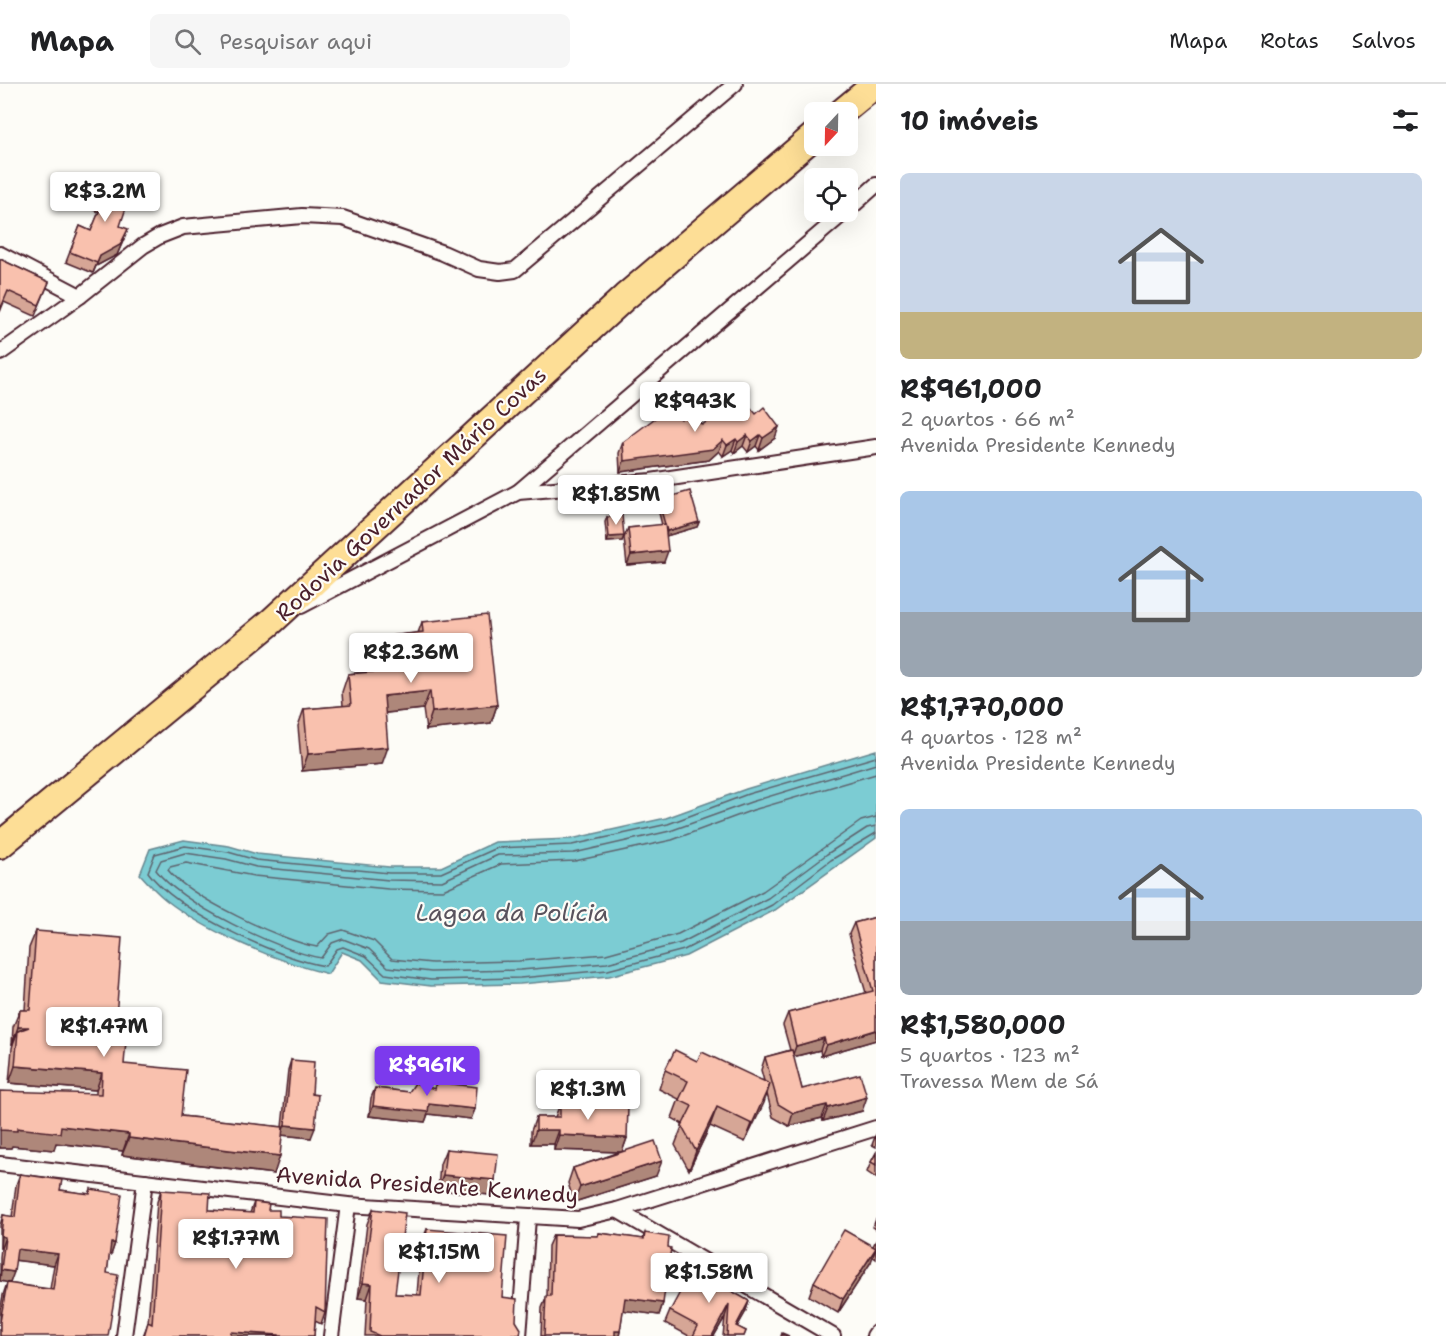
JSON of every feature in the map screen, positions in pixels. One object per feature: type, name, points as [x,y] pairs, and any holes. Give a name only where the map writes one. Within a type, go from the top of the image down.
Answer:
[{"type":"highway","points":[[854,102],[876,84]]},
{"type":"highway","name":"Rodovia Governador Mário Covas","points":[[0,845],[272,621],[624,297],[804,144]]},
{"type":"street","points":[[0,353],[160,236],[183,227],[302,216],[343,218],[432,249],[479,269],[500,272],[515,270],[735,84]]},
{"type":"street","points":[[858,201],[876,185]]},
{"type":"street","points":[[272,621],[519,492],[833,222]]},
{"type":"street","points":[[0,254],[80,296]]},
{"type":"street","points":[[519,492],[651,481],[876,447]]},
{"type":"street","name":"Avenida Presidente Kennedy","points":[[0,1164],[348,1205],[578,1220],[617,1210],[876,1128]]},
{"type":"street","points":[[124,1336],[145,1181]]},
{"type":"street","points":[[331,1336],[348,1205]]},
{"type":"street","points":[[617,1210],[833,1336]]},
{"type":"street","points":[[519,1336],[528,1218]]},
{"type":"water","name":"Lagoa da Polícia","points":[[876,750],[876,838],[775,910],[686,956],[609,976],[520,984],[431,986],[382,980],[362,960],[342,952],[328,974],[265,954],[202,924],[166,900],[140,874],[150,849],[184,840],[229,846],[257,854],[389,867],[441,867],[495,842],[571,839],[666,818],[746,789]]},
{"type":"building","points":[[106,177],[133,187],[120,226],[128,229],[120,245],[100,256],[97,263],[70,252],[80,226],[91,231],[103,202],[98,200]]},
{"type":"building","points":[[0,259],[49,282],[39,305],[8,291],[0,310]]},
{"type":"building","points":[[670,407],[681,419],[691,412],[702,425],[716,415],[718,418],[727,412],[731,418],[740,411],[743,414],[751,408],[756,414],[764,407],[779,427],[763,438],[760,435],[752,441],[747,435],[738,442],[736,439],[727,445],[723,440],[713,449],[624,461],[623,442]]},
{"type":"building","points":[[690,491],[699,522],[667,531],[658,500]]},
{"type":"building","points":[[622,515],[624,536],[609,537],[607,517]]},
{"type":"building","points":[[665,524],[668,551],[631,555],[628,528]]},
{"type":"building","points":[[487,615],[497,705],[432,712],[430,691],[384,696],[388,747],[308,754],[304,709],[351,705],[348,674],[393,670],[390,636],[423,632],[422,622]]},
{"type":"building","points":[[876,917],[876,1030],[826,1045],[824,1038],[796,1046],[788,1013],[873,991],[854,923]]},
{"type":"building","points":[[36,931],[122,938],[116,1018],[128,1019],[124,1064],[186,1070],[181,1116],[283,1127],[280,1156],[129,1138],[129,1134],[61,1126],[60,1133],[17,1128],[17,1131],[0,1130],[0,1091],[101,1094],[102,1073],[15,1066],[18,1031],[29,1027],[18,1027],[20,1010],[30,1010]]},
{"type":"building","points":[[675,1050],[697,1061],[702,1052],[770,1084],[752,1124],[717,1107],[696,1151],[682,1126],[692,1106],[679,1100],[688,1081],[665,1070]]},
{"type":"building","points":[[792,1050],[802,1089],[860,1074],[867,1097],[828,1108],[827,1105],[793,1113],[778,1104],[765,1057]]},
{"type":"building","points":[[291,1060],[314,1062],[312,1094],[318,1095],[315,1128],[285,1125]]},
{"type":"building","points":[[436,1082],[477,1087],[475,1109],[429,1104],[428,1112],[373,1106],[375,1088],[409,1092],[415,1083],[435,1089]]},
{"type":"building","points":[[560,1104],[628,1107],[627,1138],[559,1135],[559,1130],[536,1130],[536,1117],[560,1117]]},
{"type":"building","points":[[655,1141],[662,1161],[580,1187],[573,1168]]},
{"type":"building","points":[[446,1149],[498,1154],[495,1180],[443,1175]]},
{"type":"building","points":[[876,1153],[876,1165],[871,1162]]},
{"type":"building","points":[[20,1174],[62,1180],[60,1190],[90,1194],[91,1189],[122,1194],[115,1243],[111,1243],[107,1273],[118,1275],[108,1336],[0,1336],[0,1322],[7,1283],[53,1290],[58,1254],[17,1249],[14,1272],[1,1270],[5,1237],[1,1236],[3,1215],[15,1217]]},
{"type":"building","points":[[161,1190],[210,1193],[209,1210],[253,1213],[254,1202],[269,1204],[268,1210],[279,1210],[279,1216],[328,1219],[325,1312],[316,1307],[314,1336],[231,1332],[230,1336],[144,1336],[148,1322],[152,1324]]},
{"type":"building","points":[[373,1209],[405,1213],[395,1294],[421,1295],[427,1229],[507,1236],[502,1297],[517,1299],[516,1321],[521,1329],[520,1335],[380,1336],[370,1332],[372,1284],[363,1283]]},
{"type":"building","points":[[844,1230],[876,1248],[843,1299],[814,1282]]},
{"type":"building","points":[[599,1233],[644,1239],[645,1233],[669,1237],[668,1247],[671,1248],[663,1303],[625,1298],[620,1331],[615,1331],[615,1336],[544,1336],[546,1296],[551,1296],[553,1235],[598,1236]]},
{"type":"building","points":[[695,1264],[717,1276],[714,1281],[749,1301],[736,1326],[746,1331],[744,1336],[727,1336],[729,1304],[712,1336],[693,1336],[698,1326],[670,1311]]}]
